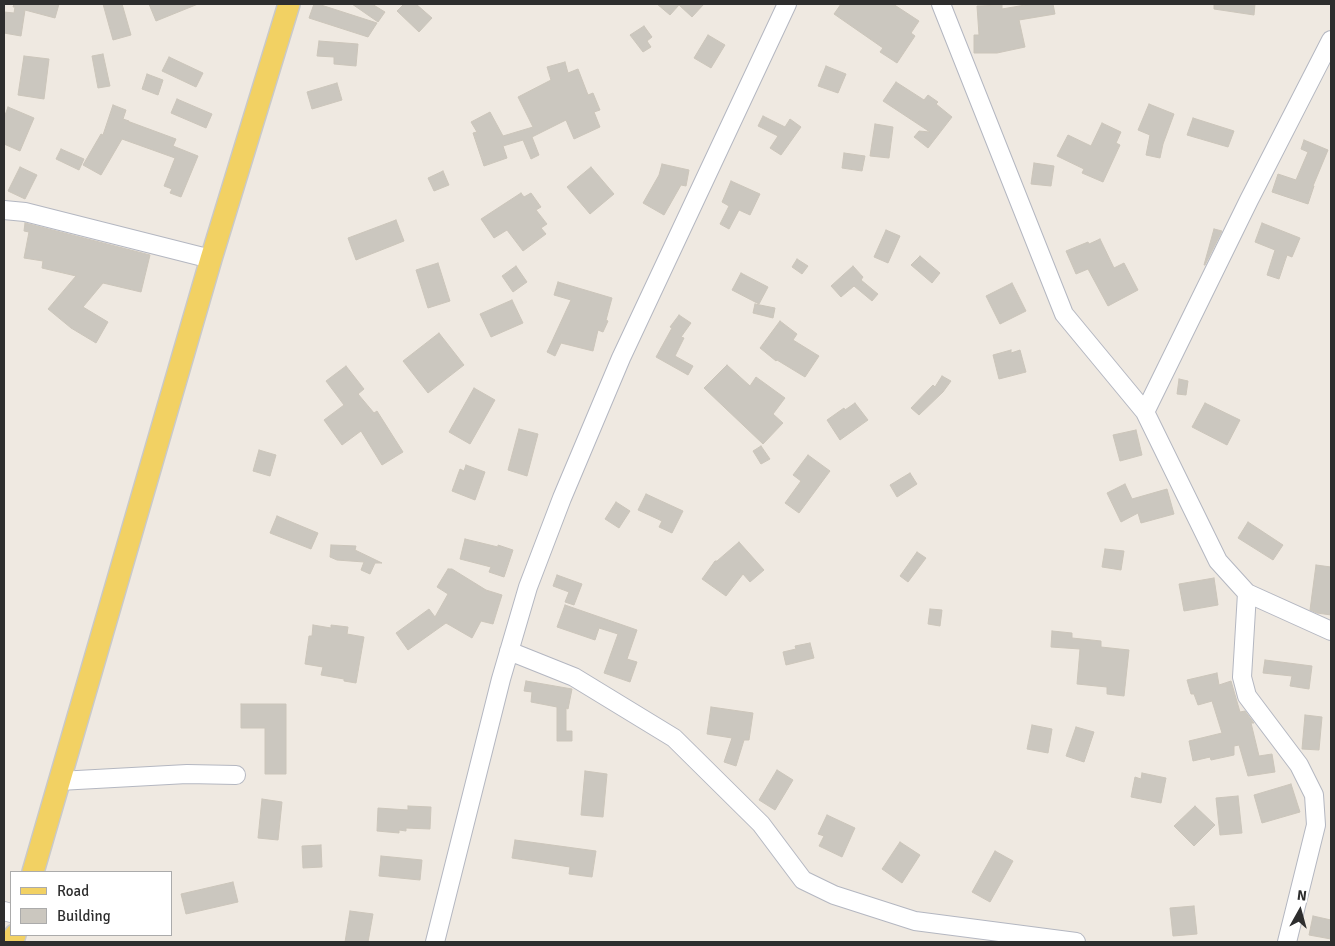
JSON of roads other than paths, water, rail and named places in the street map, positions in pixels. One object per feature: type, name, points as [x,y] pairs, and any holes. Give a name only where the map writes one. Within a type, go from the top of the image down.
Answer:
[{"type":"main road","points":[[33,871],[211,259],[289,4]]},
{"type":"street","points":[[435,942],[509,651],[531,578],[562,498],[621,358],[787,4]]},
{"type":"street","points":[[941,4],[1064,314],[1146,412],[1218,561],[1248,593],[1331,631]]},
{"type":"street","points":[[1146,412],[1249,200],[1331,40]]},
{"type":"street","points":[[4,210],[25,212],[211,259]]},
{"type":"street","points":[[1248,593],[1242,676],[1247,696],[1299,765],[1314,795],[1316,825],[1287,942]]},
{"type":"street","points":[[509,651],[574,677],[674,738],[761,824],[803,880],[834,895],[915,921],[1076,942]]},
{"type":"street","points":[[60,781],[187,774],[236,775]]}]
